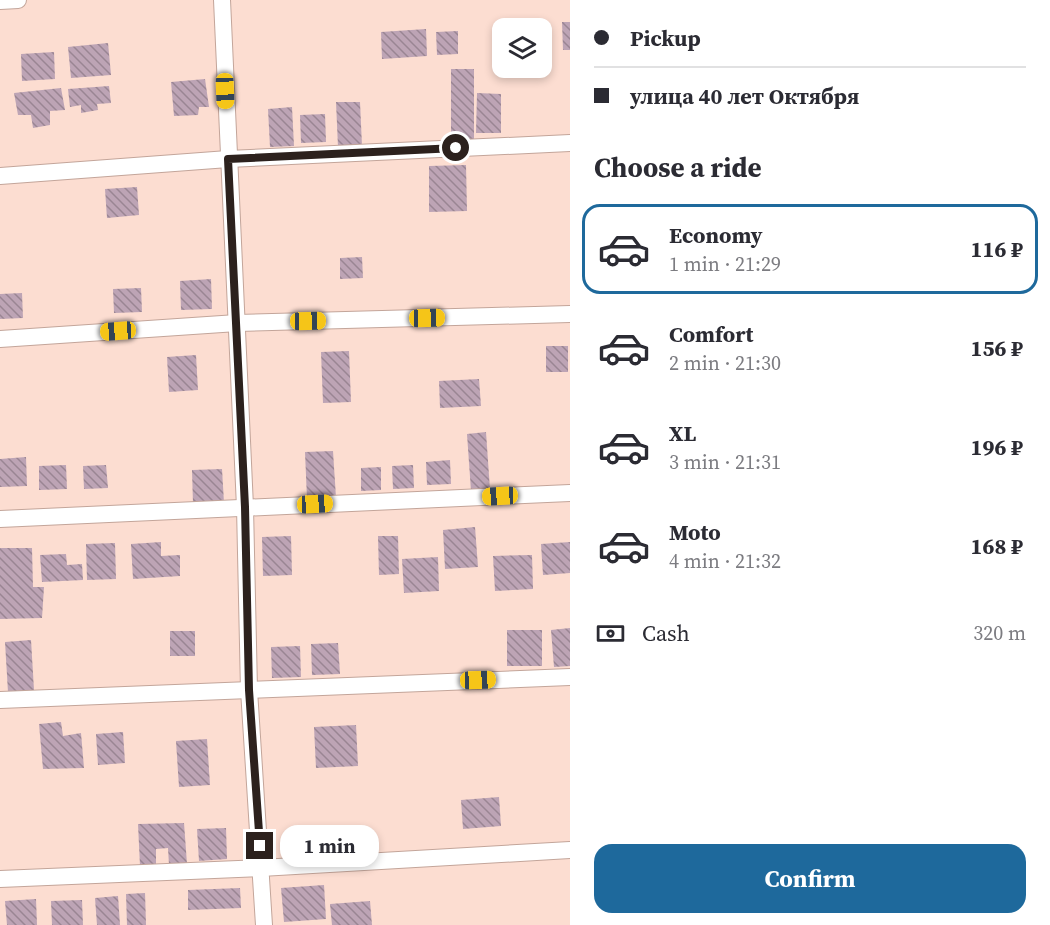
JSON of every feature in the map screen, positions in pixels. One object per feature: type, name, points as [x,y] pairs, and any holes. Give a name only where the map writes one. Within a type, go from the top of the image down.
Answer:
[{"type":"street","points":[[0,2],[18,0]]},
{"type":"street","points":[[222,0],[245,507],[249,690],[264,925]]},
{"type":"street","points":[[0,176],[228,159],[570,142]]},
{"type":"street","points":[[0,339],[237,323],[570,314]]},
{"type":"street","points":[[0,519],[570,493]]},
{"type":"street","points":[[0,700],[570,676]]},
{"type":"street","points":[[0,879],[261,868],[570,850]]},
{"type":"building","points":[[562,22],[570,22],[570,50],[563,50]]},
{"type":"building","points":[[426,29],[427,56],[382,59],[381,32]]},
{"type":"building","points":[[458,31],[458,54],[437,55],[436,32]]},
{"type":"building","points":[[108,43],[111,75],[71,78],[68,47]]},
{"type":"building","points":[[54,52],[55,79],[22,81],[21,54]]},
{"type":"building","points":[[451,69],[474,69],[474,141],[451,140]]},
{"type":"building","points":[[205,79],[209,107],[199,107],[198,115],[174,116],[171,82]]},
{"type":"building","points":[[109,86],[111,103],[97,104],[98,110],[81,113],[81,105],[70,107],[68,89]]},
{"type":"building","points":[[61,88],[65,110],[50,111],[50,125],[33,128],[31,115],[18,115],[14,93]]},
{"type":"building","points":[[477,93],[501,94],[501,133],[476,133]]},
{"type":"building","points":[[336,102],[360,102],[362,146],[338,147]]},
{"type":"building","points":[[292,107],[294,146],[270,147],[268,109]]},
{"type":"building","points":[[325,114],[326,142],[301,143],[300,115]]},
{"type":"building","points":[[466,165],[467,211],[429,212],[429,166]]},
{"type":"building","points":[[137,187],[139,215],[107,218],[105,189]]},
{"type":"building","points":[[362,257],[363,278],[340,279],[340,258]]},
{"type":"building","points":[[211,279],[212,309],[181,310],[180,281]]},
{"type":"building","points":[[141,288],[142,312],[114,313],[113,289]]},
{"type":"building","points":[[22,293],[23,318],[0,319],[0,294]]},
{"type":"building","points":[[546,346],[568,346],[568,372],[546,372]]},
{"type":"building","points":[[349,351],[351,402],[323,403],[321,352]]},
{"type":"building","points":[[196,355],[198,390],[169,392],[167,357]]},
{"type":"building","points":[[479,379],[481,406],[440,408],[439,381]]},
{"type":"building","points":[[486,432],[490,490],[471,491],[467,434]]},
{"type":"building","points":[[333,451],[336,498],[307,499],[305,452]]},
{"type":"building","points":[[26,457],[27,486],[0,487],[0,459]]},
{"type":"building","points":[[450,460],[451,484],[427,485],[426,462]]},
{"type":"building","points":[[66,465],[67,489],[39,490],[39,466]]},
{"type":"building","points":[[106,465],[108,488],[84,489],[83,466]]},
{"type":"building","points":[[413,465],[414,488],[393,489],[392,466]]},
{"type":"building","points":[[381,467],[381,490],[361,491],[361,468]]},
{"type":"building","points":[[222,469],[224,503],[193,504],[192,470]]},
{"type":"building","points":[[475,527],[478,567],[445,569],[443,530]]},
{"type":"building","points":[[291,536],[292,575],[263,576],[262,537]]},
{"type":"building","points":[[378,536],[398,536],[399,574],[379,575]]},
{"type":"building","points":[[161,542],[161,556],[180,555],[180,576],[133,579],[131,544]]},
{"type":"building","points":[[570,542],[570,573],[543,575],[541,544]]},
{"type":"building","points":[[115,543],[116,579],[87,580],[86,544]]},
{"type":"building","points":[[0,548],[32,548],[33,587],[44,587],[42,618],[0,619]]},
{"type":"building","points":[[66,554],[67,565],[82,564],[83,580],[42,582],[40,555]]},
{"type":"building","points":[[532,555],[533,589],[495,591],[493,556]]},
{"type":"building","points":[[438,557],[439,591],[404,593],[402,559]]},
{"type":"building","points":[[570,628],[570,666],[554,667],[551,630]]},
{"type":"building","points":[[507,630],[542,630],[542,666],[507,666]]},
{"type":"building","points":[[170,631],[195,631],[195,656],[170,656]]},
{"type":"building","points":[[31,640],[34,690],[8,692],[5,642]]},
{"type":"building","points":[[338,643],[340,674],[312,675],[311,644]]},
{"type":"building","points":[[300,646],[301,677],[272,678],[271,647]]},
{"type":"building","points":[[61,722],[63,736],[81,733],[84,768],[43,769],[39,724]]},
{"type":"building","points":[[356,725],[358,766],[316,768],[314,727]]},
{"type":"building","points":[[123,732],[125,763],[98,765],[96,734]]},
{"type":"building","points":[[207,739],[210,785],[179,787],[176,741]]},
{"type":"building","points":[[499,797],[501,826],[463,829],[461,800]]},
{"type":"building","points":[[184,823],[187,864],[169,865],[168,848],[156,849],[156,865],[140,866],[138,824]]},
{"type":"building","points":[[226,828],[227,859],[199,861],[197,829]]},
{"type":"building","points":[[324,885],[326,919],[284,922],[281,888]]},
{"type":"building","points":[[240,888],[241,908],[188,910],[188,890]]},
{"type":"building","points":[[145,893],[146,925],[127,925],[126,894]]},
{"type":"building","points":[[118,896],[120,925],[97,925],[95,898]]},
{"type":"building","points":[[36,899],[37,925],[7,925],[5,901]]},
{"type":"building","points":[[82,900],[83,925],[52,925],[51,901]]},
{"type":"building","points":[[370,901],[372,925],[332,925],[330,904]]},
{"type":"route","points":[[260,846],[249,690],[245,507],[228,159],[456,148]]}]
